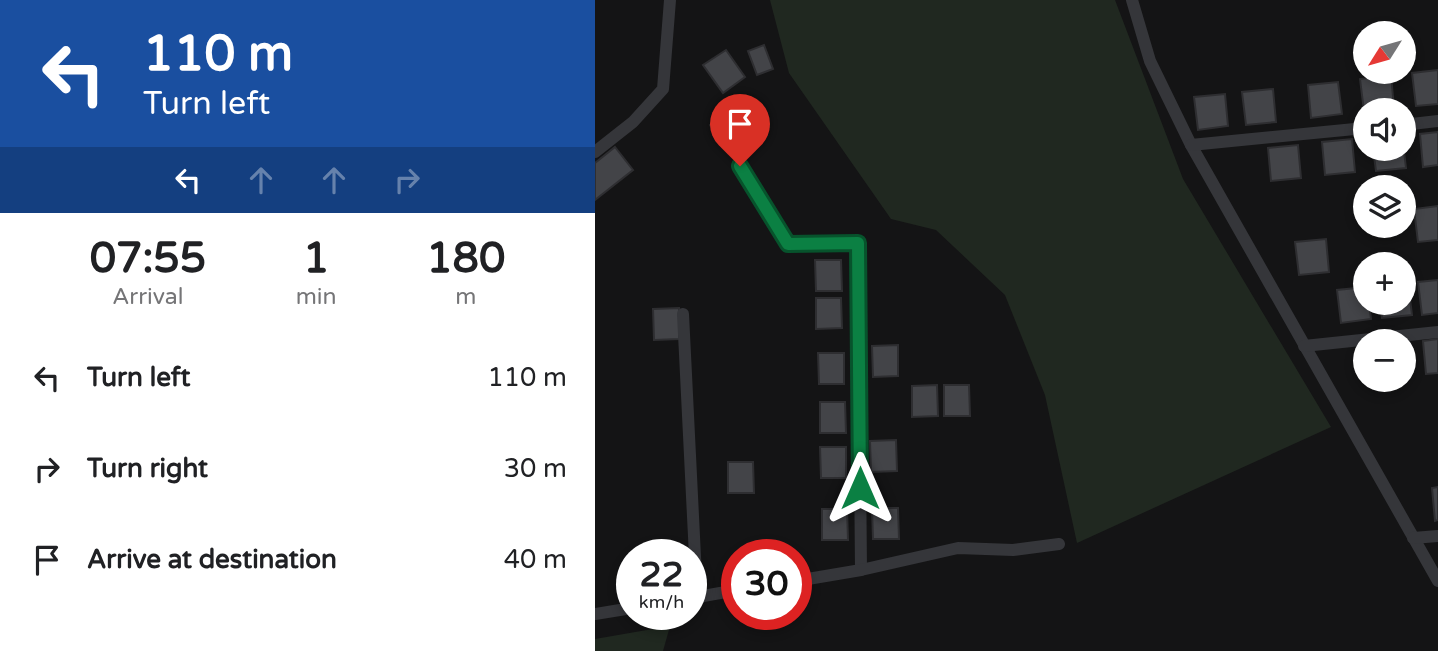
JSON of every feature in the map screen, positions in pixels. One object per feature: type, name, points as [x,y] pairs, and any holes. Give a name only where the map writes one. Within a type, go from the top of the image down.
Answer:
[{"type":"street","points":[[595,152],[632,122],[663,89],[670,0]]},
{"type":"street","points":[[1132,0],[1150,61],[1191,145],[1438,582]]},
{"type":"street","points":[[1416,124],[1438,121]]},
{"type":"street","points":[[1191,145],[1353,129]]},
{"type":"street","points":[[740,166],[788,244],[858,243],[861,570]]},
{"type":"street","points":[[683,314],[692,539]]},
{"type":"street","points":[[1304,346],[1438,332]]},
{"type":"street","points":[[1413,538],[1438,536]]},
{"type":"street","points":[[812,578],[958,548],[1013,550],[1059,544]]},
{"type":"street","points":[[595,614],[616,611]]},
{"type":"shaded area","points":[[770,0],[1115,0],[1183,179],[1331,427],[1077,543],[1045,395],[1005,295],[936,230],[891,219],[789,73]]},
{"type":"shaded area","points":[[647,630],[669,630],[663,651],[595,651],[595,639]]},
{"type":"building","points":[[764,45],[773,69],[757,75],[748,51]]},
{"type":"building","points":[[726,50],[745,77],[723,93],[703,65]]},
{"type":"building","points":[[1438,70],[1438,104],[1416,106],[1413,84],[1416,84],[1416,73]]},
{"type":"building","points":[[1338,82],[1342,114],[1311,118],[1308,85]]},
{"type":"building","points":[[1361,84],[1392,84],[1393,98],[1362,98]]},
{"type":"building","points":[[1273,89],[1276,122],[1246,125],[1242,92]]},
{"type":"building","points":[[1225,94],[1228,126],[1198,130],[1194,97]]},
{"type":"building","points":[[751,99],[769,127],[728,153],[710,125]]},
{"type":"building","points":[[1438,132],[1438,165],[1423,167],[1420,134]]},
{"type":"building","points":[[1352,139],[1355,172],[1325,175],[1322,142]]},
{"type":"building","points":[[1298,145],[1301,178],[1271,181],[1268,148]]},
{"type":"building","points":[[615,147],[633,170],[595,200],[595,163]]},
{"type":"building","points":[[1375,161],[1405,161],[1406,168],[1376,171]]},
{"type":"building","points":[[1438,206],[1438,240],[1418,242],[1416,209]]},
{"type":"building","points":[[1326,239],[1329,272],[1299,275],[1295,242]]},
{"type":"building","points":[[815,260],[841,260],[842,291],[816,291]]},
{"type":"building","points":[[1438,280],[1438,313],[1422,315],[1418,282]]},
{"type":"building","points":[[1353,288],[1353,315],[1370,315],[1371,319],[1341,323],[1337,290]]},
{"type":"building","points":[[816,298],[841,298],[842,328],[816,329]]},
{"type":"building","points":[[679,308],[679,339],[654,340],[653,309]]},
{"type":"building","points":[[1382,315],[1412,315],[1382,318]]},
{"type":"building","points":[[1438,339],[1438,373],[1426,374],[1423,341]]},
{"type":"building","points":[[898,345],[898,376],[873,377],[872,346]]},
{"type":"building","points":[[818,353],[844,353],[844,384],[819,384]]},
{"type":"building","points":[[937,385],[938,416],[912,417],[912,386]]},
{"type":"building","points":[[944,385],[969,385],[970,416],[944,416]]},
{"type":"building","points":[[820,402],[845,402],[846,433],[820,433]]},
{"type":"building","points":[[896,440],[897,471],[871,472],[870,441]]},
{"type":"building","points":[[820,447],[846,447],[846,478],[821,478]]},
{"type":"building","points":[[728,462],[753,462],[754,493],[728,493]]},
{"type":"building","points":[[1438,487],[1438,520],[1435,521],[1432,488]]},
{"type":"building","points":[[872,508],[898,508],[899,539],[873,539]]},
{"type":"building","points":[[822,509],[847,509],[848,540],[822,540]]},
{"type":"route","points":[[740,166],[788,244],[858,243],[860,488]]}]
